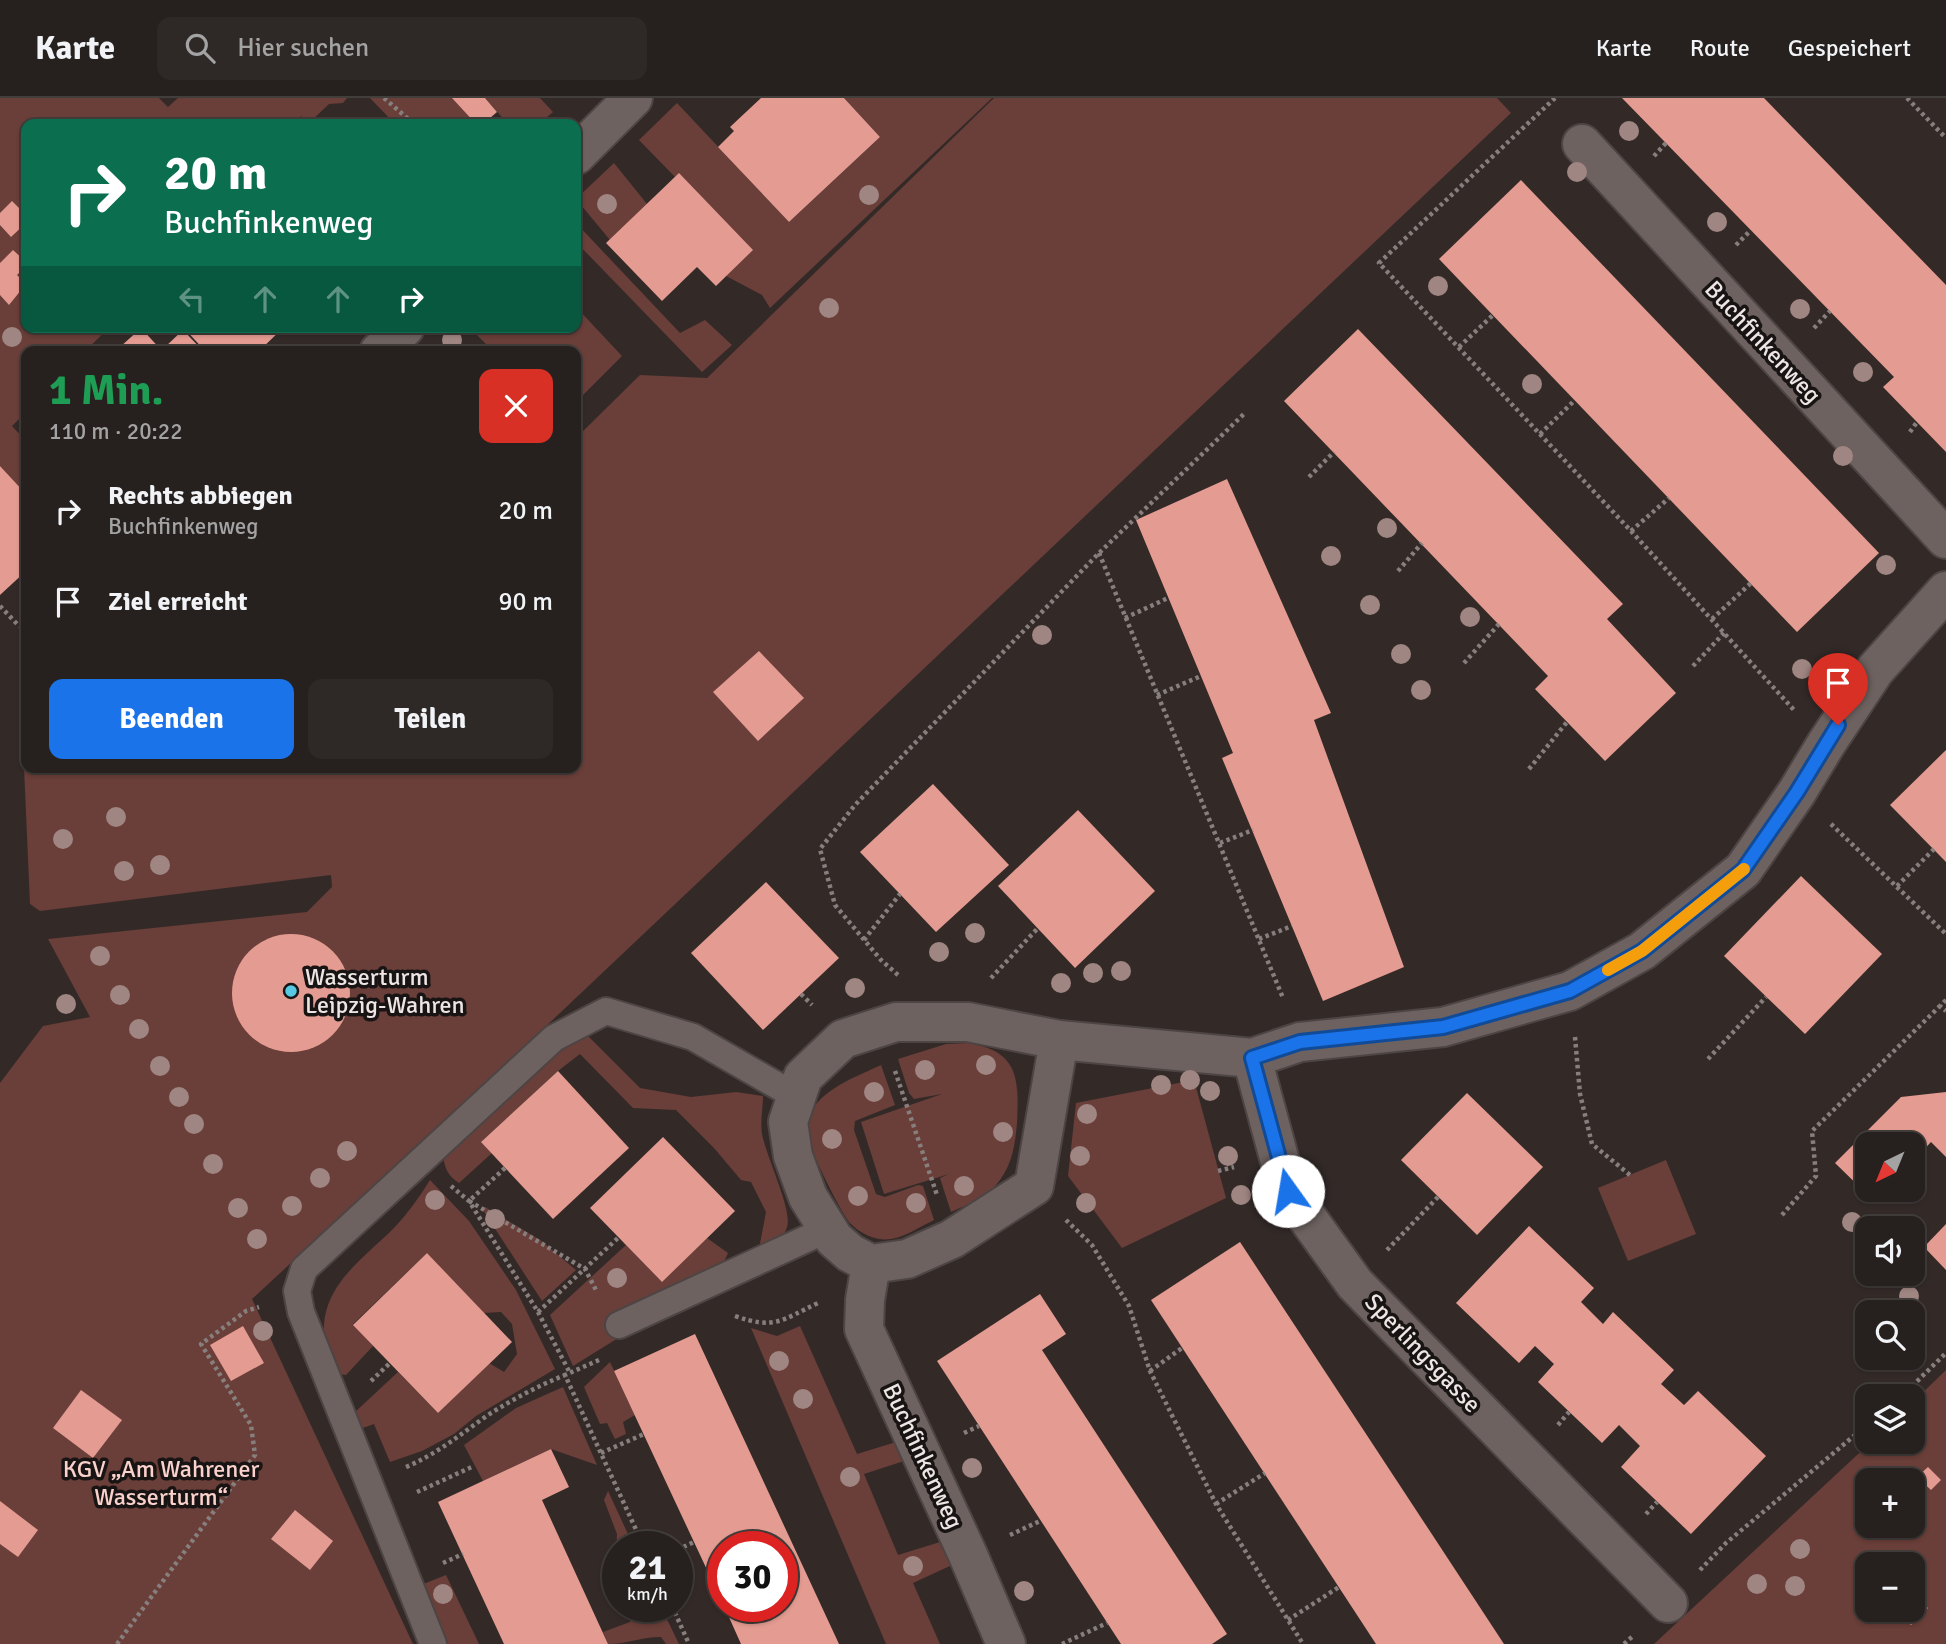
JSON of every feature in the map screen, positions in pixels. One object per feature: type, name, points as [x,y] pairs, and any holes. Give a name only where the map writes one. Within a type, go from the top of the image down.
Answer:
[{"type":"street","points":[[581,150],[633,98]]},
{"type":"street","name":"Buchfinkenweg","points":[[1582,144],[1946,539]]},
{"type":"street","points":[[385,346],[399,333]]},
{"type":"street","points":[[1059,1040],[1034,1186],[952,1239],[907,1259],[871,1264],[850,1253],[834,1239],[808,1197],[793,1156],[789,1122],[803,1077],[844,1039],[896,1023],[968,1022],[1059,1040],[1252,1058],[1300,1042],[1443,1027],[1570,991],[1642,951],[1743,870],[1797,792],[1875,670],[1946,592]]},
{"type":"street","name":"Sperlingsgasse","points":[[1252,1058],[1288,1191],[1354,1284],[1668,1603]]},
{"type":"street","name":"Buchfinkenweg","points":[[871,1264],[865,1300],[864,1329],[1006,1644]]},
{"type":"lane","points":[[433,1644],[301,1312],[297,1291],[303,1269],[554,1038],[606,1011],[693,1037],[797,1097]]},
{"type":"lane","points":[[619,1325],[828,1230]]},
{"type":"path","points":[[384,98],[408,119]]},
{"type":"path","points":[[1555,98],[1379,263],[1631,531],[1826,744]]},
{"type":"path","points":[[1907,98],[1946,138]]},
{"type":"path","points":[[1459,346],[1493,315]]},
{"type":"path","points":[[1540,434],[1575,400]]},
{"type":"path","points":[[900,977],[881,960],[835,905],[820,849],[855,805],[1099,553],[1245,413]]},
{"type":"path","points":[[1309,477],[1334,452]]},
{"type":"path","points":[[1631,531],[1669,498]]},
{"type":"path","points":[[1398,570],[1422,544]]},
{"type":"path","points":[[1099,553],[1300,1042]]},
{"type":"path","points":[[1712,619],[1751,583]]},
{"type":"path","points":[[1125,618],[1168,598]]},
{"type":"path","points":[[0,606],[21,627]]},
{"type":"path","points":[[1464,663],[1499,624]]},
{"type":"path","points":[[1693,666],[1724,633]]},
{"type":"path","points":[[1157,695],[1201,676]]},
{"type":"path","points":[[1529,769],[1567,722]]},
{"type":"path","points":[[1797,792],[1946,934]]},
{"type":"path","points":[[1220,843],[1253,831]]},
{"type":"path","points":[[1897,886],[1934,849]]},
{"type":"path","points":[[864,940],[900,894]]},
{"type":"path","points":[[1259,939],[1292,926]]},
{"type":"path","points":[[968,1022],[956,1014],[1038,928]]},
{"type":"path","points":[[1570,991],[1580,1094],[1592,1144],[1630,1175]]},
{"type":"path","points":[[1708,1059],[1766,997]]},
{"type":"path","points":[[1782,1215],[1816,1176],[1812,1131],[1946,1000]]},
{"type":"path","points":[[1940,1006],[1946,1011]]},
{"type":"path","points":[[881,1027],[952,1239]]},
{"type":"path","points":[[423,1161],[469,1201],[585,1269]]},
{"type":"path","points":[[469,1201],[505,1168]]},
{"type":"path","points":[[1034,1186],[1092,1245],[1129,1306],[1150,1371],[1216,1504],[1303,1644]]},
{"type":"path","points":[[1354,1284],[1438,1197]]},
{"type":"path","points":[[469,1201],[538,1312],[637,1531]]},
{"type":"path","points":[[538,1312],[619,1237]]},
{"type":"path","points":[[117,1644],[255,1455],[251,1425],[201,1343],[246,1311],[256,1309],[303,1269]]},
{"type":"path","points":[[727,1314],[764,1324],[779,1322],[820,1303]]},
{"type":"path","points":[[1150,1371],[1182,1348]]},
{"type":"path","points":[[1914,1384],[1946,1353]]},
{"type":"path","points":[[369,1482],[421,1461],[528,1391],[604,1358]]},
{"type":"path","points":[[601,1453],[644,1434]]},
{"type":"path","points":[[1624,1644],[1726,1543],[1855,1435]]},
{"type":"path","points":[[424,1488],[474,1466]]},
{"type":"path","points":[[1216,1504],[1265,1473]]},
{"type":"path","points":[[1288,1620],[1339,1587]]},
{"type":"path","points":[[679,1622],[689,1644]]},
{"type":"path","points":[[1062,1644],[1107,1623]]},
{"type":"green space","points":[[0,98],[159,98],[168,107],[178,98],[347,98],[343,103],[329,104],[313,119],[301,116],[298,119],[21,119],[21,333],[104,333],[90,346],[21,346],[21,417],[12,426],[21,436],[21,489],[0,466]]},
{"type":"green space","points":[[370,98],[454,98],[472,119],[390,119]]},
{"type":"green space","points":[[485,98],[540,98],[553,112],[545,119],[504,119]]},
{"type":"green space","points":[[844,98],[992,98],[770,308],[762,295],[726,276],[752,250],[679,174],[675,177],[639,140],[677,103],[789,222],[880,137]]},
{"type":"green space","name":"KGV „Am Wahrener Wasserturm“","points":[[994,98],[1497,98],[1511,113],[505,1065],[252,1299],[413,1644],[0,1644],[0,1083],[43,1026],[90,1017],[48,939],[307,912],[332,887],[331,875],[40,911],[30,904],[24,773],[581,773],[581,433],[640,375],[707,378]]},
{"type":"green space","points":[[614,163],[647,204],[610,240],[581,205],[581,194]]},
{"type":"green space","points":[[581,228],[680,333],[705,320],[732,345],[702,372],[581,247]]},
{"type":"green space","points":[[581,312],[622,356],[581,397],[581,346],[488,346],[475,333],[581,333]]},
{"type":"green space","points":[[573,1037],[589,1037],[640,1088],[691,1097],[736,1092],[763,1096],[761,1120],[764,1144],[783,1196],[788,1219],[783,1236],[759,1249],[766,1212],[751,1182],[741,1180],[676,1110],[633,1108],[580,1054],[482,1141],[492,1153],[459,1183],[452,1178],[443,1156]]},
{"type":"green space","points":[[968,1043],[997,1053],[1006,1060],[1016,1080],[1017,1123],[1011,1160],[1004,1173],[984,1195],[951,1212],[940,1178],[949,1174],[884,1194],[861,1122],[942,1094],[914,1099],[909,1093],[898,1059],[946,1044]]},
{"type":"green space","points":[[881,1065],[895,1105],[855,1121],[854,1130],[876,1194],[885,1197],[918,1185],[923,1186],[934,1220],[908,1234],[886,1239],[864,1234],[847,1219],[814,1156],[807,1130],[812,1111],[820,1100],[844,1082]]},
{"type":"green space","points":[[1194,1080],[1226,1198],[1122,1248],[1068,1176],[1076,1103]]},
{"type":"green space","points":[[1666,1160],[1696,1234],[1628,1261],[1598,1188]]},
{"type":"green space","points":[[430,1180],[469,1221],[516,1290],[555,1369],[476,1416],[454,1434],[422,1451],[390,1462],[374,1424],[360,1429],[354,1413],[398,1372],[438,1413],[489,1363],[504,1372],[517,1354],[512,1324],[501,1312],[484,1313],[427,1253],[353,1324],[373,1346],[346,1375],[338,1374],[324,1338],[325,1316],[330,1301],[347,1274],[394,1228]]},
{"type":"green space","points":[[485,1207],[540,1240],[576,1270],[542,1301],[483,1210]]},
{"type":"green space","points":[[707,1238],[728,1253],[723,1264],[623,1335],[573,1366],[550,1315],[626,1245],[661,1281]]},
{"type":"green space","points":[[800,1326],[857,1454],[896,1442],[904,1461],[864,1474],[898,1555],[940,1542],[952,1565],[913,1583],[940,1644],[886,1644],[751,1328],[777,1336]]},
{"type":"green space","points":[[610,1362],[635,1415],[623,1422],[626,1434],[615,1439],[607,1423],[600,1424],[584,1387]]},
{"type":"green space","points":[[1946,1370],[1946,1644],[1654,1644],[1858,1454],[1925,1454],[1925,1390]]},
{"type":"green space","points":[[563,1387],[597,1465],[551,1449],[483,1481],[464,1445],[516,1408]]},
{"type":"green space","points":[[608,1491],[627,1531],[616,1531],[604,1500]]},
{"type":"green space","points":[[446,1575],[479,1644],[444,1644],[421,1585]]},
{"type":"green space","points":[[630,1622],[668,1622],[679,1644],[666,1644],[661,1637],[608,1644],[603,1632]]},
{"type":"building","points":[[452,98],[485,98],[497,112],[489,119],[471,119]]},
{"type":"building","points":[[761,98],[844,98],[880,137],[789,222],[718,147],[734,131],[730,127]]},
{"type":"building","points":[[1622,98],[1764,98],[1946,285],[1946,452],[1883,387],[1894,377]]},
{"type":"building","points":[[679,173],[753,250],[716,286],[697,267],[662,301],[606,243]]},
{"type":"building","points":[[1521,180],[1879,553],[1797,632],[1439,259]]},
{"type":"building","points":[[12,201],[21,210],[21,228],[11,237],[0,225],[0,213]]},
{"type":"building","points":[[13,250],[21,257],[21,271],[17,275],[21,279],[21,290],[9,305],[0,295],[0,263]]},
{"type":"building","points":[[1358,329],[1623,604],[1607,619],[1676,693],[1605,761],[1535,689],[1548,676],[1284,401]]},
{"type":"building","points":[[136,333],[146,333],[158,346],[121,346]]},
{"type":"building","points":[[180,333],[186,333],[198,346],[166,346]]},
{"type":"building","points":[[189,333],[278,333],[264,346],[200,346]]},
{"type":"building","points":[[0,466],[21,489],[21,576],[0,595]]},
{"type":"building","points":[[1227,479],[1331,713],[1314,720],[1404,967],[1323,1001],[1222,758],[1233,753],[1136,520]]},
{"type":"building","points":[[759,651],[804,698],[758,741],[713,692]]},
{"type":"building","points":[[1946,750],[1946,862],[1890,805]]},
{"type":"building","points":[[933,784],[1009,865],[936,932],[860,852]]},
{"type":"building","points":[[1078,810],[1155,891],[1075,968],[998,886]]},
{"type":"building","points":[[1801,876],[1882,954],[1805,1034],[1724,956]]},
{"type":"building","points":[[766,882],[839,958],[763,1030],[691,953]]},
{"type":"building","name":"Wasserturm Leipzig-Wahren","points":[[291,934],[314,938],[333,951],[346,970],[350,993],[346,1016],[333,1035],[314,1048],[291,1052],[268,1048],[249,1035],[236,1016],[232,993],[236,970],[249,951],[268,938]]},
{"type":"building","points":[[558,1071],[629,1148],[553,1219],[481,1142]]},
{"type":"building","points":[[1946,1092],[1946,1157],[1931,1142],[1925,1148],[1925,1132],[1866,1132],[1901,1097]]},
{"type":"building","points":[[1467,1093],[1543,1167],[1477,1235],[1401,1160]]},
{"type":"building","points":[[663,1137],[735,1211],[662,1282],[590,1208]]},
{"type":"building","points":[[1855,1143],[1855,1182],[1835,1163]]},
{"type":"building","points":[[1946,1224],[1946,1270],[1925,1248]]},
{"type":"building","points":[[1529,1226],[1594,1288],[1581,1302],[1603,1324],[1613,1312],[1674,1370],[1661,1384],[1684,1405],[1698,1391],[1766,1456],[1691,1534],[1621,1467],[1640,1446],[1619,1425],[1602,1443],[1538,1382],[1554,1364],[1535,1346],[1519,1363],[1456,1303]]},
{"type":"building","points":[[1240,1242],[1504,1644],[1376,1644],[1151,1300]]},
{"type":"building","points":[[427,1253],[512,1342],[438,1413],[353,1325]]},
{"type":"building","points":[[1040,1294],[1066,1334],[1042,1350],[1227,1634],[1212,1644],[1121,1644],[937,1361]]},
{"type":"building","points":[[243,1326],[264,1363],[231,1381],[210,1345]]},
{"type":"building","points":[[695,1334],[787,1531],[707,1531],[707,1570],[693,1540],[693,1531],[689,1531],[614,1371]]},
{"type":"building","points":[[81,1390],[122,1420],[93,1458],[53,1428]]},
{"type":"building","points":[[551,1449],[569,1487],[542,1500],[608,1644],[504,1644],[438,1502]]},
{"type":"building","points":[[1928,1467],[1941,1480],[1931,1490],[1925,1484],[1925,1470]]},
{"type":"building","points":[[0,1501],[38,1530],[18,1557],[0,1544]]},
{"type":"building","points":[[295,1510],[333,1541],[310,1570],[271,1539]]},
{"type":"building","points":[[798,1556],[839,1644],[741,1644],[731,1622],[798,1622]]},
{"type":"slow traffic","points":[[1608,970],[1642,951],[1744,869]]},
{"type":"place","name":"Wasserturm Leipzig-Wahren","points":[[291,991]]},
{"type":"route","points":[[1288,1191],[1252,1058],[1300,1042],[1443,1027],[1570,991],[1642,951],[1743,870],[1797,792],[1838,725]]}]
